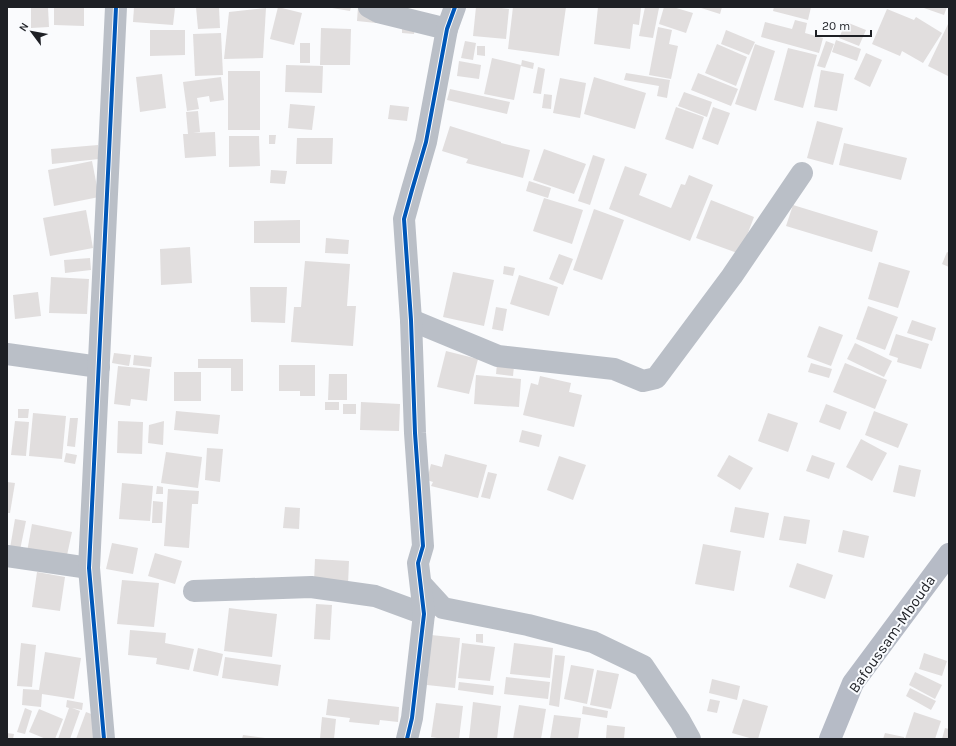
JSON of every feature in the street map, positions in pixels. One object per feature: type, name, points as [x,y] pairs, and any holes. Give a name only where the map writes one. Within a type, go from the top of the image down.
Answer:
[{"type":"highway","name":"Bafoussam-Mbouda","points":[[830,739],[853,683],[949,554]]},
{"type":"street","points":[[104,739],[88,568],[116,7]]},
{"type":"street","points":[[369,7],[378,12],[447,29]]},
{"type":"street","points":[[407,739],[412,718],[424,614],[418,563],[423,546],[415,434],[411,320],[404,219],[426,142],[447,29],[455,7]]},
{"type":"street","points":[[411,320],[498,356],[614,369],[643,381],[656,378],[732,276],[802,173]]},
{"type":"street","points":[[7,354],[98,367]]},
{"type":"street","points":[[7,556],[88,568]]},
{"type":"street","points":[[421,584],[443,608],[528,625],[593,642],[643,666],[690,739]]},
{"type":"street","points":[[194,591],[311,588],[375,596],[424,614]]},
{"type":"building","points":[[31,7],[48,7],[49,27],[31,28]]},
{"type":"building","points":[[54,7],[84,7],[84,26],[54,25]]},
{"type":"building","points":[[134,7],[175,8],[173,25],[133,22]]},
{"type":"building","points":[[196,7],[219,7],[220,28],[198,29]]},
{"type":"building","points":[[278,7],[302,13],[294,45],[270,39]]},
{"type":"building","points":[[351,7],[350,11],[332,8]]},
{"type":"building","points":[[358,7],[377,9],[376,23],[357,21]]},
{"type":"building","points":[[476,7],[509,9],[506,39],[473,36]]},
{"type":"building","points":[[513,7],[566,7],[559,56],[508,49]]},
{"type":"building","points":[[598,7],[641,8],[639,25],[633,24],[630,49],[594,44]]},
{"type":"building","points":[[645,7],[659,8],[653,38],[639,36]]},
{"type":"building","points":[[664,7],[673,7],[693,13],[686,33],[659,24]]},
{"type":"building","points":[[698,7],[722,7],[720,14]]},
{"type":"building","points":[[774,7],[811,7],[808,20],[773,11]]},
{"type":"building","points":[[921,7],[947,7],[944,15]]},
{"type":"building","points":[[266,8],[263,58],[224,59],[229,12]]},
{"type":"building","points":[[887,9],[914,20],[916,17],[942,33],[923,63],[902,51],[900,56],[872,44]]},
{"type":"building","points":[[795,20],[807,23],[805,33],[823,38],[819,53],[761,37],[765,22],[792,29]]},
{"type":"building","points":[[846,22],[866,30],[859,46],[839,38]]},
{"type":"building","points":[[949,22],[949,75],[948,76],[928,66]]},
{"type":"building","points":[[402,24],[415,24],[414,34],[402,33]]},
{"type":"building","points":[[658,27],[672,30],[669,44],[678,46],[671,79],[649,75]]},
{"type":"building","points":[[321,28],[351,29],[350,65],[320,65]]},
{"type":"building","points":[[150,30],[185,30],[185,55],[150,56]]},
{"type":"building","points":[[726,30],[755,42],[749,55],[721,44]]},
{"type":"building","points":[[221,33],[223,75],[195,76],[193,34]]},
{"type":"building","points":[[836,40],[861,49],[857,61],[832,52]]},
{"type":"building","points":[[465,41],[476,43],[473,60],[461,58]]},
{"type":"building","points":[[826,41],[834,44],[825,68],[817,66]]},
{"type":"building","points":[[300,43],[310,43],[310,63],[300,63]]},
{"type":"building","points":[[717,44],[747,57],[736,86],[705,73]]},
{"type":"building","points":[[755,44],[775,51],[756,111],[735,104]]},
{"type":"building","points":[[477,46],[485,46],[485,56],[477,55]]},
{"type":"building","points":[[788,48],[817,55],[803,108],[774,100]]},
{"type":"building","points":[[866,53],[882,60],[870,87],[854,79]]},
{"type":"building","points":[[492,58],[521,65],[514,100],[484,94]]},
{"type":"building","points":[[522,60],[534,63],[533,69],[521,66]]},
{"type":"building","points":[[459,61],[481,65],[479,79],[457,76]]},
{"type":"building","points":[[286,65],[323,66],[322,93],[285,92]]},
{"type":"building","points":[[538,67],[545,69],[541,94],[533,93]]},
{"type":"building","points":[[821,70],[844,74],[837,111],[814,107]]},
{"type":"building","points":[[228,71],[260,71],[260,130],[228,130]]},
{"type":"building","points":[[626,73],[670,80],[667,98],[657,96],[659,86],[624,80]]},
{"type":"building","points":[[698,73],[738,89],[731,106],[691,90]]},
{"type":"building","points":[[162,74],[166,108],[140,112],[136,77]]},
{"type":"building","points":[[221,77],[224,100],[210,102],[209,96],[197,98],[199,109],[187,111],[183,82]]},
{"type":"building","points":[[594,77],[646,93],[635,129],[584,114]]},
{"type":"building","points":[[560,78],[586,83],[580,118],[553,113]]},
{"type":"building","points":[[450,89],[510,102],[507,114],[447,100]]},
{"type":"building","points":[[684,92],[712,102],[707,117],[678,106]]},
{"type":"building","points":[[544,94],[552,95],[551,109],[542,108]]},
{"type":"building","points":[[290,104],[315,106],[312,130],[288,128]]},
{"type":"building","points":[[390,105],[409,107],[407,121],[388,119]]},
{"type":"building","points":[[676,107],[704,117],[693,149],[665,139]]},
{"type":"building","points":[[713,107],[730,113],[718,145],[702,139]]},
{"type":"building","points":[[198,111],[200,132],[193,133],[215,132],[216,156],[185,158],[183,134],[188,134],[186,112]]},
{"type":"building","points":[[817,121],[843,128],[833,165],[807,158]]},
{"type":"building","points":[[450,126],[501,143],[530,150],[523,178],[466,163],[468,159],[442,151]]},
{"type":"building","points":[[269,135],[276,135],[275,144],[269,144]]},
{"type":"building","points":[[229,136],[259,136],[260,166],[229,167]]},
{"type":"building","points":[[297,138],[333,138],[332,164],[296,164]]},
{"type":"building","points":[[844,143],[907,158],[901,180],[839,165]]},
{"type":"building","points":[[98,145],[99,159],[52,164],[51,149]]},
{"type":"building","points":[[544,149],[586,164],[574,194],[533,180]]},
{"type":"building","points":[[593,155],[605,159],[590,205],[578,201]]},
{"type":"building","points":[[92,161],[99,197],[54,206],[48,170]]},
{"type":"building","points":[[625,166],[647,174],[639,195],[671,208],[681,184],[685,185],[689,175],[713,185],[690,241],[609,209]]},
{"type":"building","points":[[271,170],[287,171],[285,184],[270,183]]},
{"type":"building","points":[[529,181],[551,188],[548,198],[526,191]]},
{"type":"building","points":[[544,198],[583,210],[572,244],[533,231]]},
{"type":"building","points":[[711,200],[754,217],[740,254],[696,238]]},
{"type":"building","points":[[793,205],[878,231],[872,252],[786,226]]},
{"type":"building","points":[[594,209],[624,220],[602,280],[573,270]]},
{"type":"building","points":[[86,210],[93,248],[50,256],[43,218]]},
{"type":"building","points":[[300,220],[300,243],[254,243],[254,221]]},
{"type":"building","points":[[326,238],[349,240],[348,254],[325,253]]},
{"type":"building","points":[[190,247],[192,283],[161,285],[160,249]]},
{"type":"building","points":[[947,252],[949,253],[949,267],[942,264]]},
{"type":"building","points":[[559,254],[573,259],[563,285],[549,279]]},
{"type":"building","points":[[90,258],[91,270],[65,273],[64,260]]},
{"type":"building","points":[[305,261],[350,264],[347,306],[356,306],[353,346],[291,342],[294,307],[301,307]]},
{"type":"building","points":[[879,262],[910,271],[898,308],[868,299]]},
{"type":"building","points":[[504,266],[515,268],[513,276],[503,274]]},
{"type":"building","points":[[453,272],[494,280],[484,326],[443,317]]},
{"type":"building","points":[[519,275],[558,287],[549,316],[510,304]]},
{"type":"building","points":[[51,277],[89,279],[87,314],[49,313]]},
{"type":"building","points":[[250,287],[287,287],[285,323],[251,322]]},
{"type":"building","points":[[38,292],[41,316],[15,319],[13,295]]},
{"type":"building","points":[[868,306],[898,317],[885,350],[856,339]]},
{"type":"building","points":[[496,307],[507,309],[503,331],[492,329]]},
{"type":"building","points":[[912,320],[936,328],[932,341],[907,333]]},
{"type":"building","points":[[819,326],[843,335],[831,366],[807,357]]},
{"type":"building","points":[[896,334],[929,344],[921,369],[897,362],[898,358],[889,355]]},
{"type":"building","points":[[855,343],[892,361],[884,377],[847,359]]},
{"type":"building","points":[[446,351],[478,359],[469,394],[437,387]]},
{"type":"building","points":[[114,353],[131,355],[129,366],[112,363]]},
{"type":"building","points":[[134,355],[152,357],[151,367],[133,365]]},
{"type":"building","points":[[198,359],[243,359],[243,391],[231,391],[231,368],[198,368]]},
{"type":"building","points":[[811,363],[832,369],[829,378],[808,372]]},
{"type":"building","points":[[845,363],[887,380],[875,409],[833,392]]},
{"type":"building","points":[[497,364],[514,366],[513,376],[496,374]]},
{"type":"building","points":[[279,365],[315,365],[315,396],[300,396],[300,391],[279,391]]},
{"type":"building","points":[[118,366],[150,369],[147,401],[131,399],[130,406],[114,404]]},
{"type":"building","points":[[174,372],[201,372],[201,401],[174,401]]},
{"type":"building","points":[[329,374],[347,374],[347,400],[328,400]]},
{"type":"building","points":[[476,375],[521,379],[519,407],[474,404]]},
{"type":"building","points":[[540,376],[571,383],[569,392],[582,395],[574,427],[523,415],[531,383],[538,385]]},
{"type":"building","points":[[325,402],[339,402],[339,410],[325,410]]},
{"type":"building","points":[[361,402],[400,404],[399,431],[360,430]]},
{"type":"building","points":[[343,404],[356,404],[356,414],[343,414]]},
{"type":"building","points":[[826,404],[847,412],[840,430],[819,422]]},
{"type":"building","points":[[18,409],[29,409],[28,418],[18,418]]},
{"type":"building","points":[[176,411],[220,415],[218,434],[174,430]]},
{"type":"building","points":[[874,411],[908,424],[898,448],[865,435]]},
{"type":"building","points":[[33,413],[66,416],[62,459],[29,456]]},
{"type":"building","points":[[768,413],[798,423],[788,452],[758,441]]},
{"type":"building","points":[[70,418],[78,418],[75,447],[67,446]]},
{"type":"building","points":[[15,421],[29,422],[26,456],[11,455]]},
{"type":"building","points":[[118,421],[143,422],[142,454],[117,453]]},
{"type":"building","points":[[164,421],[163,445],[148,443],[149,425]]},
{"type":"building","points":[[522,430],[542,435],[539,447],[519,442]]},
{"type":"building","points":[[861,439],[887,453],[872,481],[846,467]]},
{"type":"building","points":[[207,448],[223,449],[220,482],[205,480]]},
{"type":"building","points":[[166,452],[202,457],[198,488],[161,483]]},
{"type":"building","points":[[66,453],[77,455],[75,464],[64,462]]},
{"type":"building","points":[[445,454],[487,465],[478,498],[431,486],[433,482],[427,480],[431,464],[442,467]]},
{"type":"building","points":[[729,455],[753,468],[740,490],[717,476]]},
{"type":"building","points":[[812,455],[835,463],[829,479],[806,471]]},
{"type":"building","points":[[559,456],[586,465],[573,500],[547,490]]},
{"type":"building","points":[[899,465],[921,470],[915,497],[893,492]]},
{"type":"building","points":[[488,472],[497,474],[490,499],[481,497]]},
{"type":"building","points":[[7,482],[15,483],[10,513],[7,513]]},
{"type":"building","points":[[122,483],[153,486],[150,521],[119,519]]},
{"type":"building","points":[[157,486],[163,487],[163,494],[156,494]]},
{"type":"building","points":[[168,489],[199,491],[198,504],[192,504],[189,548],[164,546]]},
{"type":"building","points":[[153,501],[163,502],[162,523],[152,523]]},
{"type":"building","points":[[285,507],[300,508],[299,529],[283,528]]},
{"type":"building","points":[[735,507],[769,513],[764,538],[730,532]]},
{"type":"building","points":[[784,516],[810,520],[806,544],[779,540]]},
{"type":"building","points":[[15,519],[26,521],[20,550],[10,548]]},
{"type":"building","points":[[32,524],[72,532],[66,560],[27,552]]},
{"type":"building","points":[[843,530],[869,536],[864,558],[838,552]]},
{"type":"building","points":[[112,543],[138,548],[133,574],[106,569]]},
{"type":"building","points":[[703,544],[741,551],[734,591],[695,584]]},
{"type":"building","points":[[155,553],[182,561],[175,584],[148,576]]},
{"type":"building","points":[[315,559],[349,561],[348,585],[314,582]]},
{"type":"building","points":[[797,563],[833,575],[825,599],[789,587]]},
{"type":"building","points":[[37,572],[65,577],[60,611],[32,607]]},
{"type":"building","points":[[122,580],[159,583],[154,627],[117,624]]},
{"type":"building","points":[[316,604],[332,605],[330,640],[314,639]]},
{"type":"building","points":[[229,608],[277,614],[272,657],[224,651]]},
{"type":"building","points":[[130,630],[166,633],[165,643],[194,649],[189,670],[156,664],[157,658],[128,655]]},
{"type":"building","points":[[476,634],[483,634],[483,643],[476,642]]},
{"type":"building","points":[[431,635],[460,638],[455,688],[427,685]]},
{"type":"building","points":[[21,643],[36,645],[32,687],[17,686]]},
{"type":"building","points":[[462,643],[495,647],[490,681],[458,678]]},
{"type":"building","points":[[514,643],[553,648],[550,678],[510,674]]},
{"type":"building","points":[[198,648],[223,654],[218,676],[193,671]]},
{"type":"building","points":[[45,652],[81,658],[74,699],[42,694],[41,707],[22,705],[23,689],[39,690]]},
{"type":"building","points":[[924,653],[947,661],[942,676],[919,669]]},
{"type":"building","points":[[555,655],[565,656],[559,707],[549,705]]},
{"type":"building","points":[[225,657],[281,665],[278,686],[222,678]]},
{"type":"building","points":[[571,665],[594,669],[587,704],[564,699]]},
{"type":"building","points":[[597,670],[619,674],[611,709],[590,705]]},
{"type":"building","points":[[915,672],[942,685],[935,699],[909,685]]},
{"type":"building","points":[[506,677],[550,682],[548,699],[504,694]]},
{"type":"building","points":[[712,679],[740,686],[737,700],[709,693]]},
{"type":"building","points":[[459,682],[494,686],[493,695],[458,690]]},
{"type":"building","points":[[910,688],[936,701],[931,710],[906,696]]},
{"type":"building","points":[[328,699],[399,707],[398,722],[380,720],[379,725],[349,722],[350,718],[326,715]]},
{"type":"building","points":[[710,699],[720,701],[717,713],[707,711]]},
{"type":"building","points":[[743,699],[768,706],[758,739],[732,733]]},
{"type":"building","points":[[67,700],[83,703],[82,710],[72,708],[80,711],[70,739],[58,739],[69,708],[66,707]]},
{"type":"building","points":[[473,702],[501,706],[497,739],[469,739]]},
{"type":"building","points":[[436,703],[463,706],[459,739],[431,737]]},
{"type":"building","points":[[519,705],[546,709],[541,739],[513,739]]},
{"type":"building","points":[[583,706],[608,711],[607,718],[582,714]]},
{"type":"building","points":[[25,708],[32,711],[25,734],[17,732]]},
{"type":"building","points":[[39,709],[63,719],[55,739],[46,739],[29,732]]},
{"type":"building","points":[[86,712],[112,722],[106,739],[76,739]]},
{"type":"building","points":[[914,712],[941,721],[935,739],[905,739]]},
{"type":"building","points":[[554,715],[581,718],[578,739],[550,739]]},
{"type":"building","points":[[322,717],[336,719],[334,739],[320,739]]},
{"type":"building","points":[[607,725],[625,727],[624,739],[606,738]]},
{"type":"building","points":[[945,728],[949,729],[949,739],[942,739]]},
{"type":"building","points":[[7,733],[14,734],[13,739],[7,739]]},
{"type":"building","points":[[885,733],[904,737],[904,739],[883,739]]},
{"type":"building","points":[[243,735],[265,738],[265,739],[242,739]]},
{"type":"cycle path","points":[[104,739],[89,568],[116,7]]},
{"type":"cycle path","points":[[407,739],[412,718],[424,614],[418,563],[423,546],[415,433],[411,320],[404,219],[426,142],[447,29],[455,7]]}]
